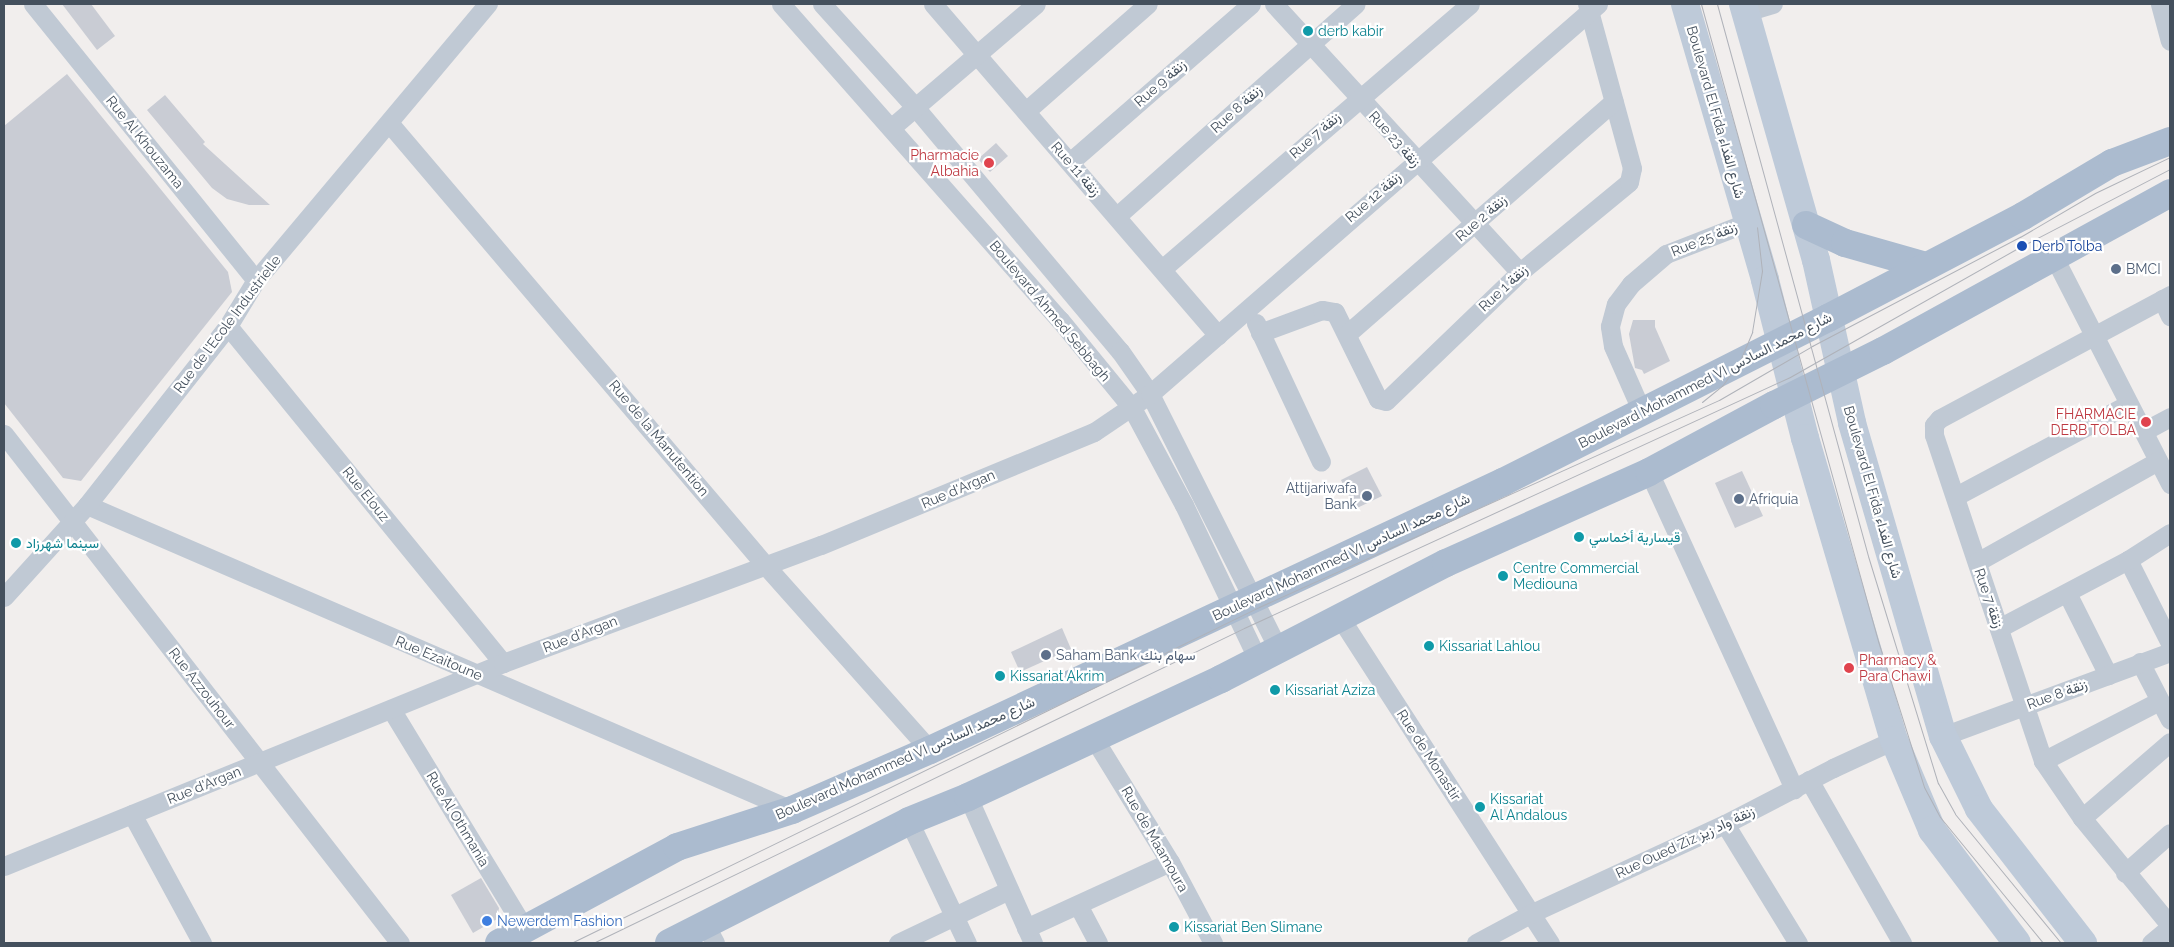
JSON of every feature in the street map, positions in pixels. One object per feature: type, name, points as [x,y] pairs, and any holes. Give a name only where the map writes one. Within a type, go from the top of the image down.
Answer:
[{"type":"main road","name":"Boulevard El Fida شارع الفداء","points":[[1685,4],[1782,342],[1794,394],[1894,740],[1932,830],[2016,943]]},
{"type":"main road","name":"Boulevard El Fida شارع الفداء","points":[[1744,8],[1806,225],[1841,373],[1943,736],[1979,809],[2083,943]]},
{"type":"main road","name":"Boulevard Mohammed VI شارع محمد السادس","points":[[499,943],[677,847],[792,810],[930,750],[1494,486],[1828,318],[2023,216],[2112,163],[2170,141]]},
{"type":"main road","points":[[670,943],[710,934],[909,821],[968,797],[1268,655],[1446,563],[1649,472],[1794,394],[1841,373],[2055,259],[2170,193]]},
{"type":"main road","points":[[1806,225],[1845,243],[1926,266]]},
{"type":"street","name":"Rue Al Khouzama","points":[[33,4],[256,280]]},
{"type":"street","name":"Rue de l'Ecole Industrielle","points":[[4,597],[87,505],[228,326],[256,280],[390,124],[488,4]]},
{"type":"street","name":"Boulevard Ahmed Sebbagh","points":[[781,4],[892,127],[1060,320],[1132,408],[1184,505],[1244,602]]},
{"type":"street","name":"Boulevard Ahmed Sebbagh","points":[[821,4],[915,107],[1120,351],[1150,394],[1203,495],[1244,602],[1268,655]]},
{"type":"street","points":[[798,23],[821,4]]},
{"type":"street","name":"Rue 11 زنقة","points":[[933,4],[1218,335]]},
{"type":"street","points":[[892,127],[1036,4]]},
{"type":"street","points":[[1026,111],[1148,4]]},
{"type":"street","name":"Rue 9 زنقة","points":[[1070,162],[1250,4]]},
{"type":"street","name":"Rue 23 زنقة","points":[[1274,4],[1414,160],[1520,272]]},
{"type":"street","name":"Rue 8 زنقة","points":[[1117,216],[1356,4]]},
{"type":"street","name":"Rue 7 زنقة","points":[[1162,269],[1358,97],[1470,4]]},
{"type":"street","points":[[1744,8],[1772,4]]},
{"type":"street","points":[[2160,4],[2170,41]]},
{"type":"street","points":[[1591,6],[1614,101]]},
{"type":"street","name":"Rue 12 زنقة","points":[[1150,394],[1591,6]]},
{"type":"street","name":"Rue 1 زنقة","points":[[1347,334],[1378,399],[1386,401],[1520,272],[1629,182],[1632,176],[1614,101]]},
{"type":"street","name":"Rue 2 زنقة","points":[[1347,334],[1614,101]]},
{"type":"street","name":"Rue de la Manutention","points":[[390,124],[765,565],[930,750]]},
{"type":"street","points":[[937,179],[959,160]]},
{"type":"street","name":"Rue 25 زنقة","points":[[1642,412],[1613,346],[1610,326],[1616,304],[1631,284],[1666,254],[1748,222]]},
{"type":"street","points":[[2055,259],[2170,484]]},
{"type":"street","points":[[2096,336],[2167,303]]},
{"type":"street","points":[[1249,306],[1321,462]]},
{"type":"street","points":[[1260,333],[1322,310],[1335,312],[1347,334]]},
{"type":"street","name":"Rue Elouz","points":[[228,326],[503,663]]},
{"type":"street","name":"Rue 7 زنقة","points":[[2043,761],[2023,706],[1956,496],[1934,435],[1934,425],[1939,419],[2096,336]]},
{"type":"street","name":"Rue d'Argan","points":[[4,866],[503,663],[821,545],[1094,432],[1150,394]]},
{"type":"street","points":[[1956,496],[2128,404]]},
{"type":"street","points":[[2144,432],[2170,417]]},
{"type":"street","name":"Rue Azzouhour","points":[[4,434],[71,524],[260,762],[400,943]]},
{"type":"street","points":[[1977,562],[2158,461]]},
{"type":"street","points":[[1649,472],[1801,784],[1902,943]]},
{"type":"street","points":[[1184,505],[1203,495]]},
{"type":"street","name":"Rue Ezaitoune","points":[[87,505],[792,810]]},
{"type":"street","points":[[1999,628],[2128,560],[2170,533]]},
{"type":"street","points":[[2128,560],[2170,643]]},
{"type":"street","points":[[2067,593],[2108,674]]},
{"type":"street","name":"Rue de Monastir","points":[[1340,619],[1550,943]]},
{"type":"street","name":"Rue 8 زنقة","points":[[1943,736],[2170,652]]},
{"type":"street","points":[[2140,662],[2170,720]]},
{"type":"street","points":[[2151,943],[2170,926],[2082,818],[2043,761],[2159,701]]},
{"type":"street","name":"Rue Al Othmania","points":[[391,709],[525,929]]},
{"type":"street","name":"Rue de Maamoura","points":[[1093,737],[1170,862],[1213,943]]},
{"type":"street","name":"Rue Oued Ziz زنقة واد زيز","points":[[1476,943],[1532,913],[1726,824],[1801,784],[1894,740]]},
{"type":"street","points":[[2082,818],[2170,742]]},
{"type":"street","points":[[968,797],[1030,936],[1078,906],[1170,862]]},
{"type":"street","points":[[132,814],[202,943]]},
{"type":"street","points":[[909,821],[967,943]]},
{"type":"street","points":[[1726,824],[1798,943]]},
{"type":"street","points":[[2126,873],[2170,834]]},
{"type":"street","points":[[898,943],[1009,890]]},
{"type":"street","points":[[1078,906],[1098,943]]},
{"type":"building","points":[[62,4],[91,4],[115,36],[97,50]]},
{"type":"building","points":[[67,74],[228,272],[232,292],[81,481],[63,478],[4,403],[4,126]]},
{"type":"building","points":[[165,95],[205,142],[203,144],[270,205],[249,205],[227,199],[212,188],[147,110]]},
{"type":"building","points":[[996,143],[1008,156],[990,172],[978,159]]},
{"type":"building","points":[[1633,320],[1655,320],[1655,327],[1670,361],[1644,374],[1642,370],[1635,368],[1629,334]]},
{"type":"building","points":[[1367,467],[1382,496],[1355,509],[1341,480]]},
{"type":"building","name":"Afriquia","points":[[1742,471],[1763,516],[1735,528],[1715,483]]},
{"type":"building","points":[[1062,628],[1071,649],[1020,672],[1011,652]]},
{"type":"building","points":[[481,878],[499,908],[497,919],[473,933],[451,895]]},
{"type":"tram line","points":[[1701,4],[1878,641],[1924,787],[1940,817],[2043,943]]},
{"type":"tram line","points":[[1717,4],[1868,556],[1938,783],[1955,814],[2061,943]]},
{"type":"tram line","points":[[571,943],[1259,607],[1719,400],[1812,346],[2020,237],[2095,193],[2170,157]]},
{"type":"tram line","points":[[593,943],[1244,628],[1790,377],[2022,246],[2170,169]]},
{"type":"tram line","points":[[1702,402],[1722,386],[1739,363],[1752,332],[1762,271],[1757,227]]},
{"type":"place","name":"derb kabir","points":[[1308,31]]},
{"type":"place","name":"Pharmacie Albahia","points":[[989,163]]},
{"type":"place","name":"Derb Tolba","points":[[2022,246]]},
{"type":"place","name":"BMCI","points":[[2116,269]]},
{"type":"place","name":"FHARMACIE DERB TOLBA","points":[[2146,422]]},
{"type":"place","name":"Attijariwafa Bank","points":[[1367,496]]},
{"type":"place","name":"Afriquia","points":[[1739,499]]},
{"type":"place","name":"قيسارية أخماسي","points":[[1579,537]]},
{"type":"place","name":"سينما شهرزاد","points":[[16,543]]},
{"type":"place","name":"Centre Commercial Mediouna","points":[[1503,576]]},
{"type":"place","name":"Kissariat Lahlou","points":[[1429,646]]},
{"type":"place","name":"Saham Bank سهام بنك","points":[[1046,655]]},
{"type":"place","name":"Pharmacy & Para Chawi","points":[[1849,668]]},
{"type":"place","name":"Kissariat Akrim","points":[[1000,676]]},
{"type":"place","name":"Kissariat Aziza","points":[[1275,690]]},
{"type":"place","name":"Kissariat Al Andalous","points":[[1480,807]]},
{"type":"place","name":"Newerdem Fashion","points":[[487,921]]},
{"type":"place","name":"Kissariat Ben Slimane","points":[[1174,927]]}]
